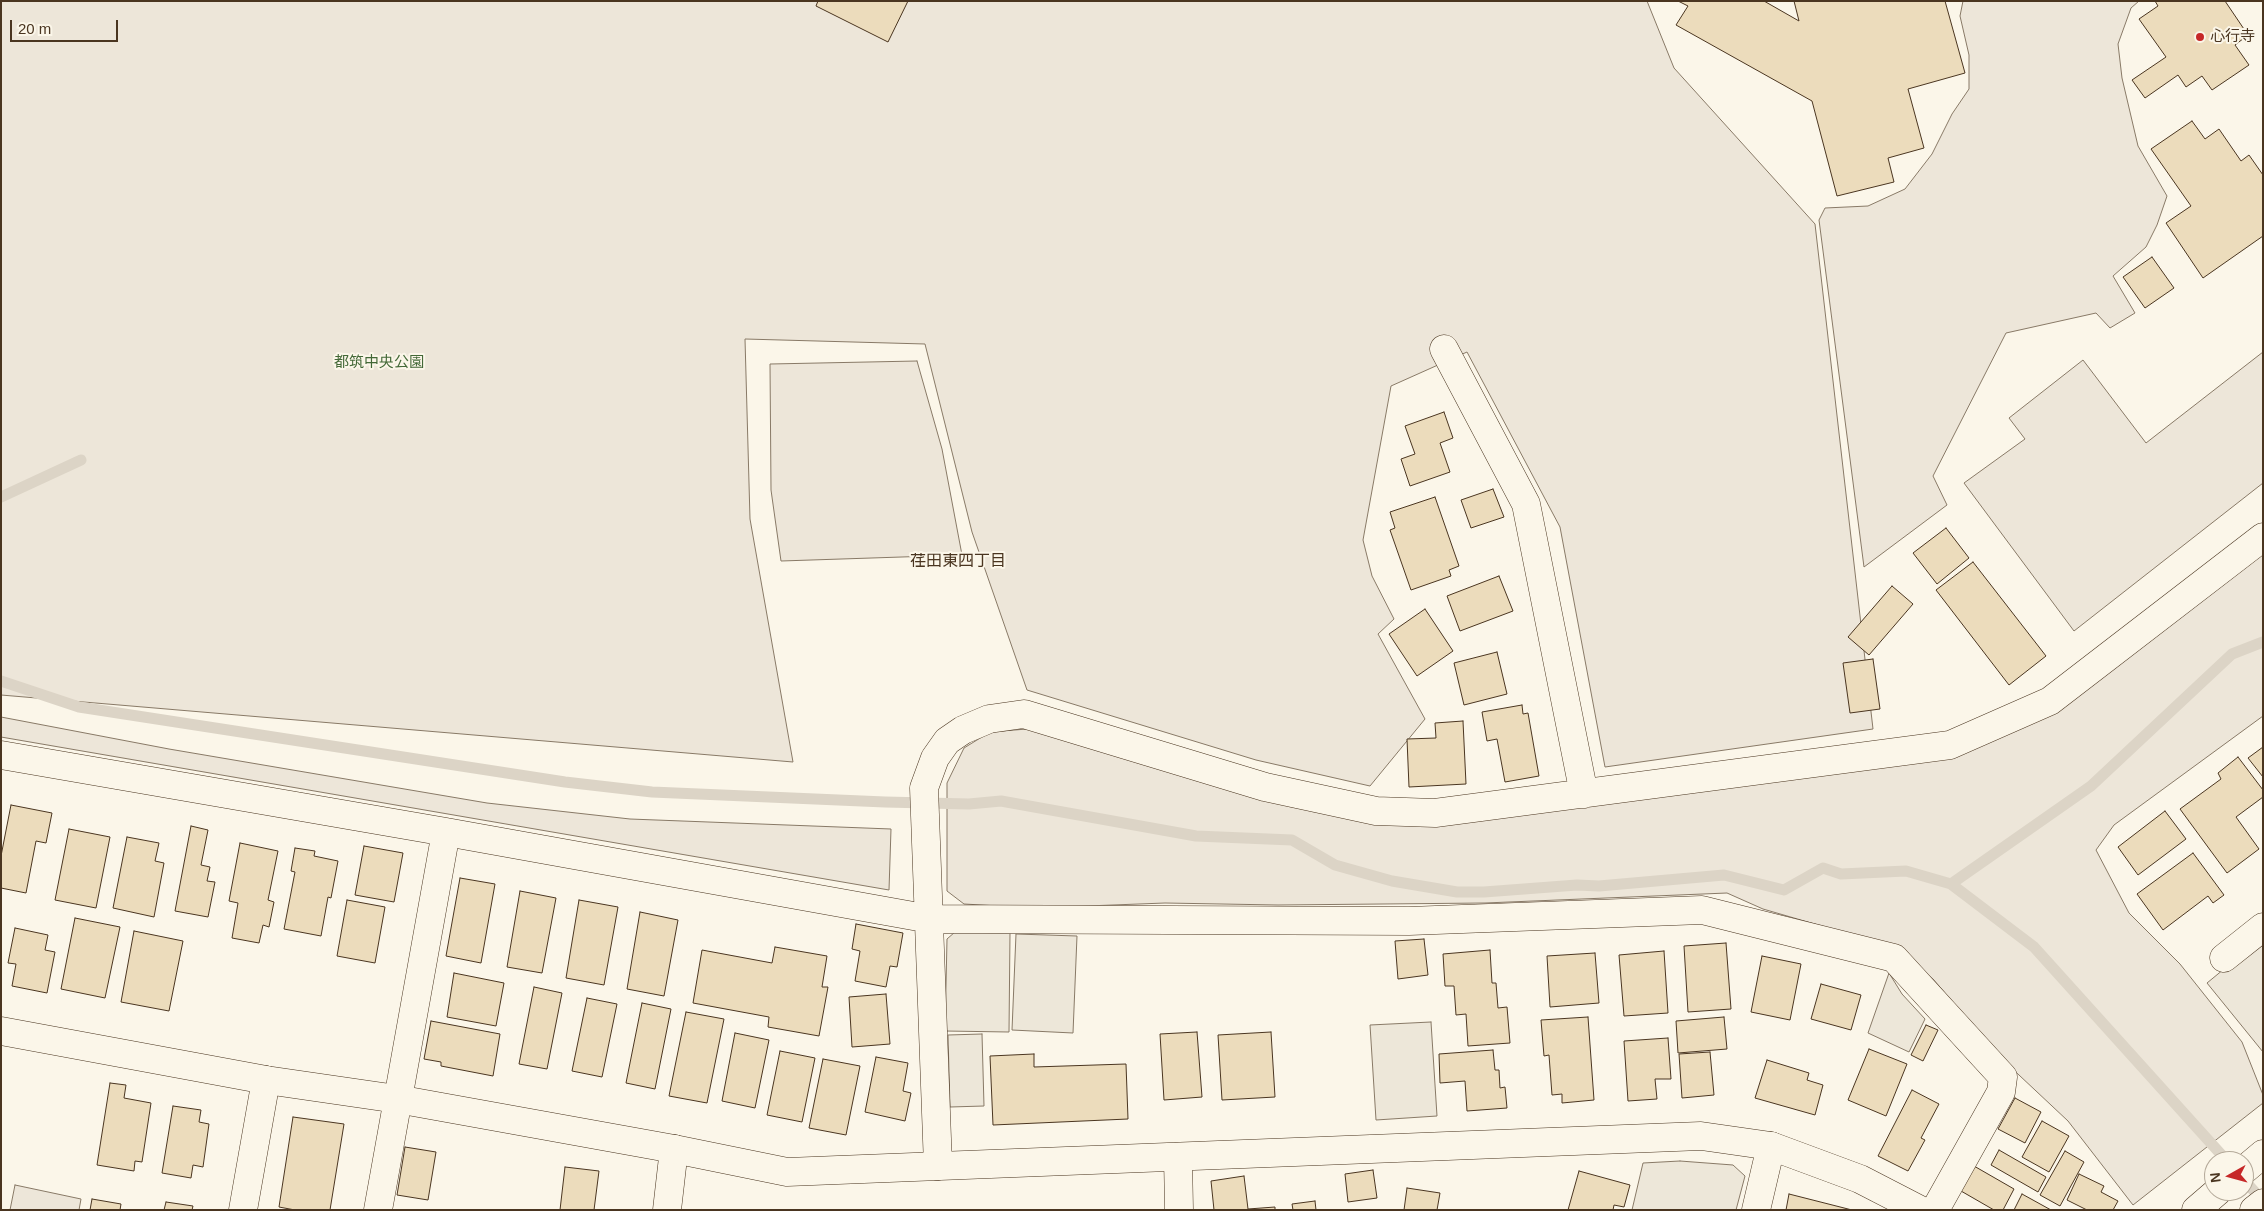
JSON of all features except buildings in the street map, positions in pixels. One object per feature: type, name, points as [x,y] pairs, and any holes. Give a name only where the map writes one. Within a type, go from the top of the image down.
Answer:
[{"type":"street","points":[[1444,349],[1526,504],[1584,794]]},
{"type":"street","points":[[938,1166],[924,788],[935,758],[947,741],[963,730],[989,719],[1024,714],[1266,787],[1376,811],[1435,813],[1950,745],[2050,701],[2263,537]]},
{"type":"street","points":[[1,755],[446,832],[930,919],[1409,921],[1702,910],[1894,958],[2003,1077],[2001,1092],[1935,1210]]},
{"type":"street","points":[[378,1210],[446,832]]},
{"type":"street","points":[[2224,958],[2263,927]]},
{"type":"street","points":[[1,1031],[266,1080],[397,1099],[674,1149],[787,1172],[1701,1136],[1771,1146],[1860,1179],[1920,1210]]},
{"type":"street","points":[[242,1210],[266,1080]]},
{"type":"street","points":[[1756,1210],[1771,1146]]},
{"type":"street","points":[[668,1210],[674,1149]]},
{"type":"street","points":[[1178,1157],[1179,1210]]},
{"type":"street","points":[[2196,1210],[2206,1201]]},
{"type":"street","points":[[2254,1210],[2263,1203]]},
{"type":"green space","name":"都筑中央公園","points":[[1,1],[1647,1],[1674,68],[1815,224],[1873,729],[1605,767],[1560,527],[1467,352],[1391,386],[1363,540],[1372,576],[1394,619],[1378,634],[1425,719],[1370,786],[1256,760],[1027,690],[972,532],[925,344],[745,339],[750,519],[793,762],[1,695]]},
{"type":"green space","points":[[1963,1],[2139,1],[2131,8],[2118,44],[2122,78],[2138,146],[2167,196],[2157,225],[2146,247],[2113,276],[2135,313],[2110,328],[2096,313],[2006,333],[1933,476],[1947,505],[1864,567],[1819,220],[1825,208],[1868,206],[1905,189],[1932,154],[1952,114],[1969,89],[1969,55],[1960,16]]},
{"type":"green space","points":[[2263,352],[2263,483],[2074,631],[1964,483],[2025,439],[2009,418],[2083,360],[2146,443]]},
{"type":"green space","points":[[917,361],[942,449],[962,555],[781,561],[771,490],[770,364]]},
{"type":"green space","points":[[2263,553],[2263,716],[2114,825],[2096,850],[2129,913],[2180,964],[2242,1042],[2263,1095],[2263,1103],[2133,1205],[2068,1121],[2003,1060],[1933,979],[1887,945],[1763,909],[1727,893],[1485,903],[1278,905],[1165,903],[1034,908],[964,904],[947,891],[947,783],[964,748],[990,732],[1027,729],[1340,817],[1976,747]]},
{"type":"green space","points":[[1,717],[169,749],[487,803],[630,819],[891,829],[889,890],[1,737]]},
{"type":"green space","points":[[15,1185],[81,1199],[79,1210],[10,1210]]},
{"type":"shaded area","points":[[955,932],[1010,933],[1009,1032],[945,1031],[947,939]]},
{"type":"shaded area","points":[[1016,934],[1077,936],[1073,1033],[1012,1030]]},
{"type":"shaded area","points":[[2263,937],[2263,1052],[2207,983]]},
{"type":"shaded area","points":[[1889,973],[1902,994],[1925,1019],[1909,1052],[1868,1033]]},
{"type":"shaded area","points":[[1431,1022],[1437,1116],[1376,1120],[1370,1025]]},
{"type":"shaded area","points":[[982,1034],[984,1106],[950,1107],[948,1035]]},
{"type":"shaded area","points":[[1680,1161],[1733,1165],[1745,1176],[1736,1210],[1632,1210],[1643,1163]]},
{"type":"waterway","points":[[1,497],[81,460]]},
{"type":"waterway","points":[[1951,884],[2091,786],[2232,654],[2263,642]]},
{"type":"waterway","points":[[1,681],[79,707],[565,782],[652,792],[885,802],[969,804],[1001,801],[1196,836],[1292,840],[1335,865],[1392,881],[1457,892],[1484,892],[1577,885],[1599,886],[1724,875],[1784,890],[1823,868],[1841,874],[1906,871],[1951,884],[2034,947],[2218,1151]]},
{"type":"waterway","points":[[2254,1191],[2263,1201]]},
{"type":"place","name":"心行寺","points":[[2200,37]]},
{"type":"district","name":"荏田東四丁目","points":[[958,562]]}]
